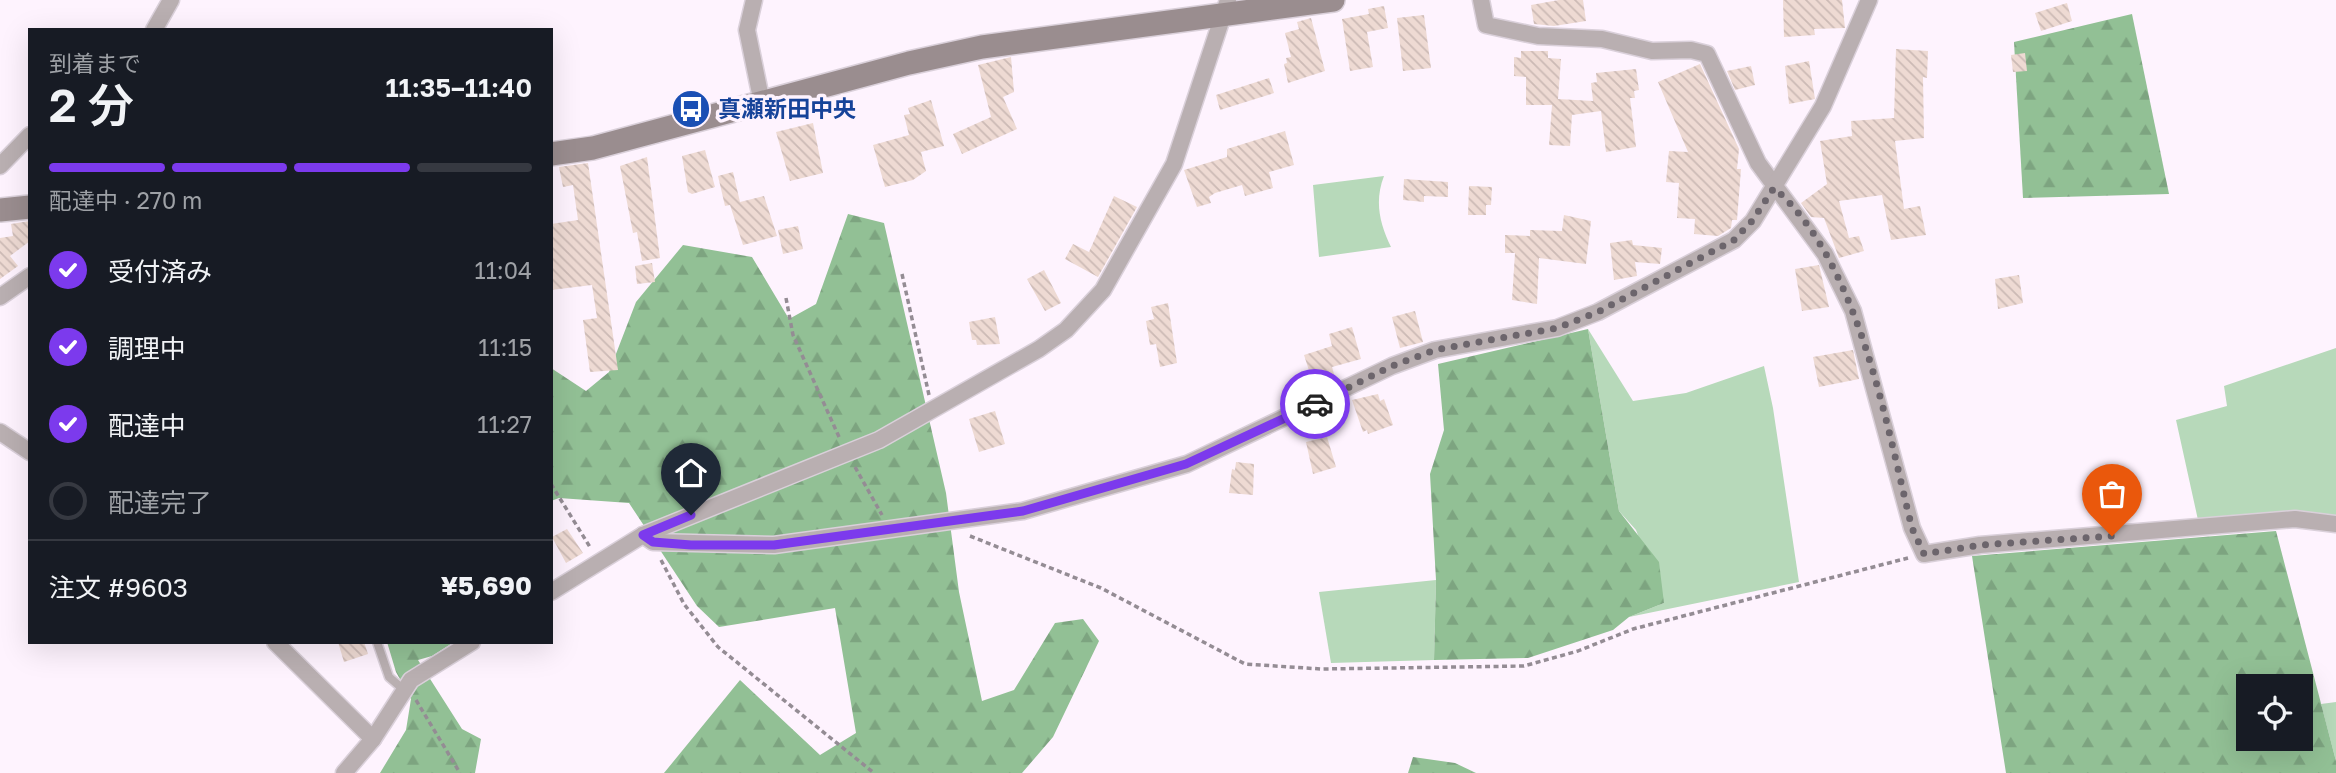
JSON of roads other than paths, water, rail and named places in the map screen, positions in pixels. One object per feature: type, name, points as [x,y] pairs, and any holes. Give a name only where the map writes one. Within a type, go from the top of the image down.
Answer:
[{"type":"street","points":[[155,28],[171,0]]},
{"type":"street","points":[[754,0],[747,30],[762,103]]},
{"type":"street","points":[[553,155],[593,148],[909,63],[982,47],[1225,9],[1333,0]]},
{"type":"street","points":[[1481,0],[1486,25],[1538,36],[1602,39],[1652,51],[1703,52],[1711,60],[1743,136],[1774,188],[1787,199],[1825,254],[1853,311],[1912,528],[1924,554],[1980,545],[2295,519],[2336,524]]},
{"type":"street","points":[[648,538],[774,545],[1023,511],[1186,464],[1392,366],[1435,350],[1557,328],[1598,312],[1734,240],[1752,221],[1823,106],[1869,0]]},
{"type":"street","points":[[553,591],[599,561],[648,538],[848,453],[932,410],[1066,330],[1103,290],[1174,164],[1225,9]]},
{"type":"street","points":[[0,166],[28,137]]},
{"type":"street","points":[[0,210],[28,206]]},
{"type":"street","points":[[0,297],[28,277]]},
{"type":"street","points":[[0,432],[28,452]]},
{"type":"street","points":[[277,644],[373,739]]},
{"type":"street","points":[[344,773],[373,739],[411,680],[469,644]]},
{"type":"lane","points":[[378,644],[389,677],[404,690]]},
{"type":"place","name":"真瀬新田中央","points":[[691,109]]}]
